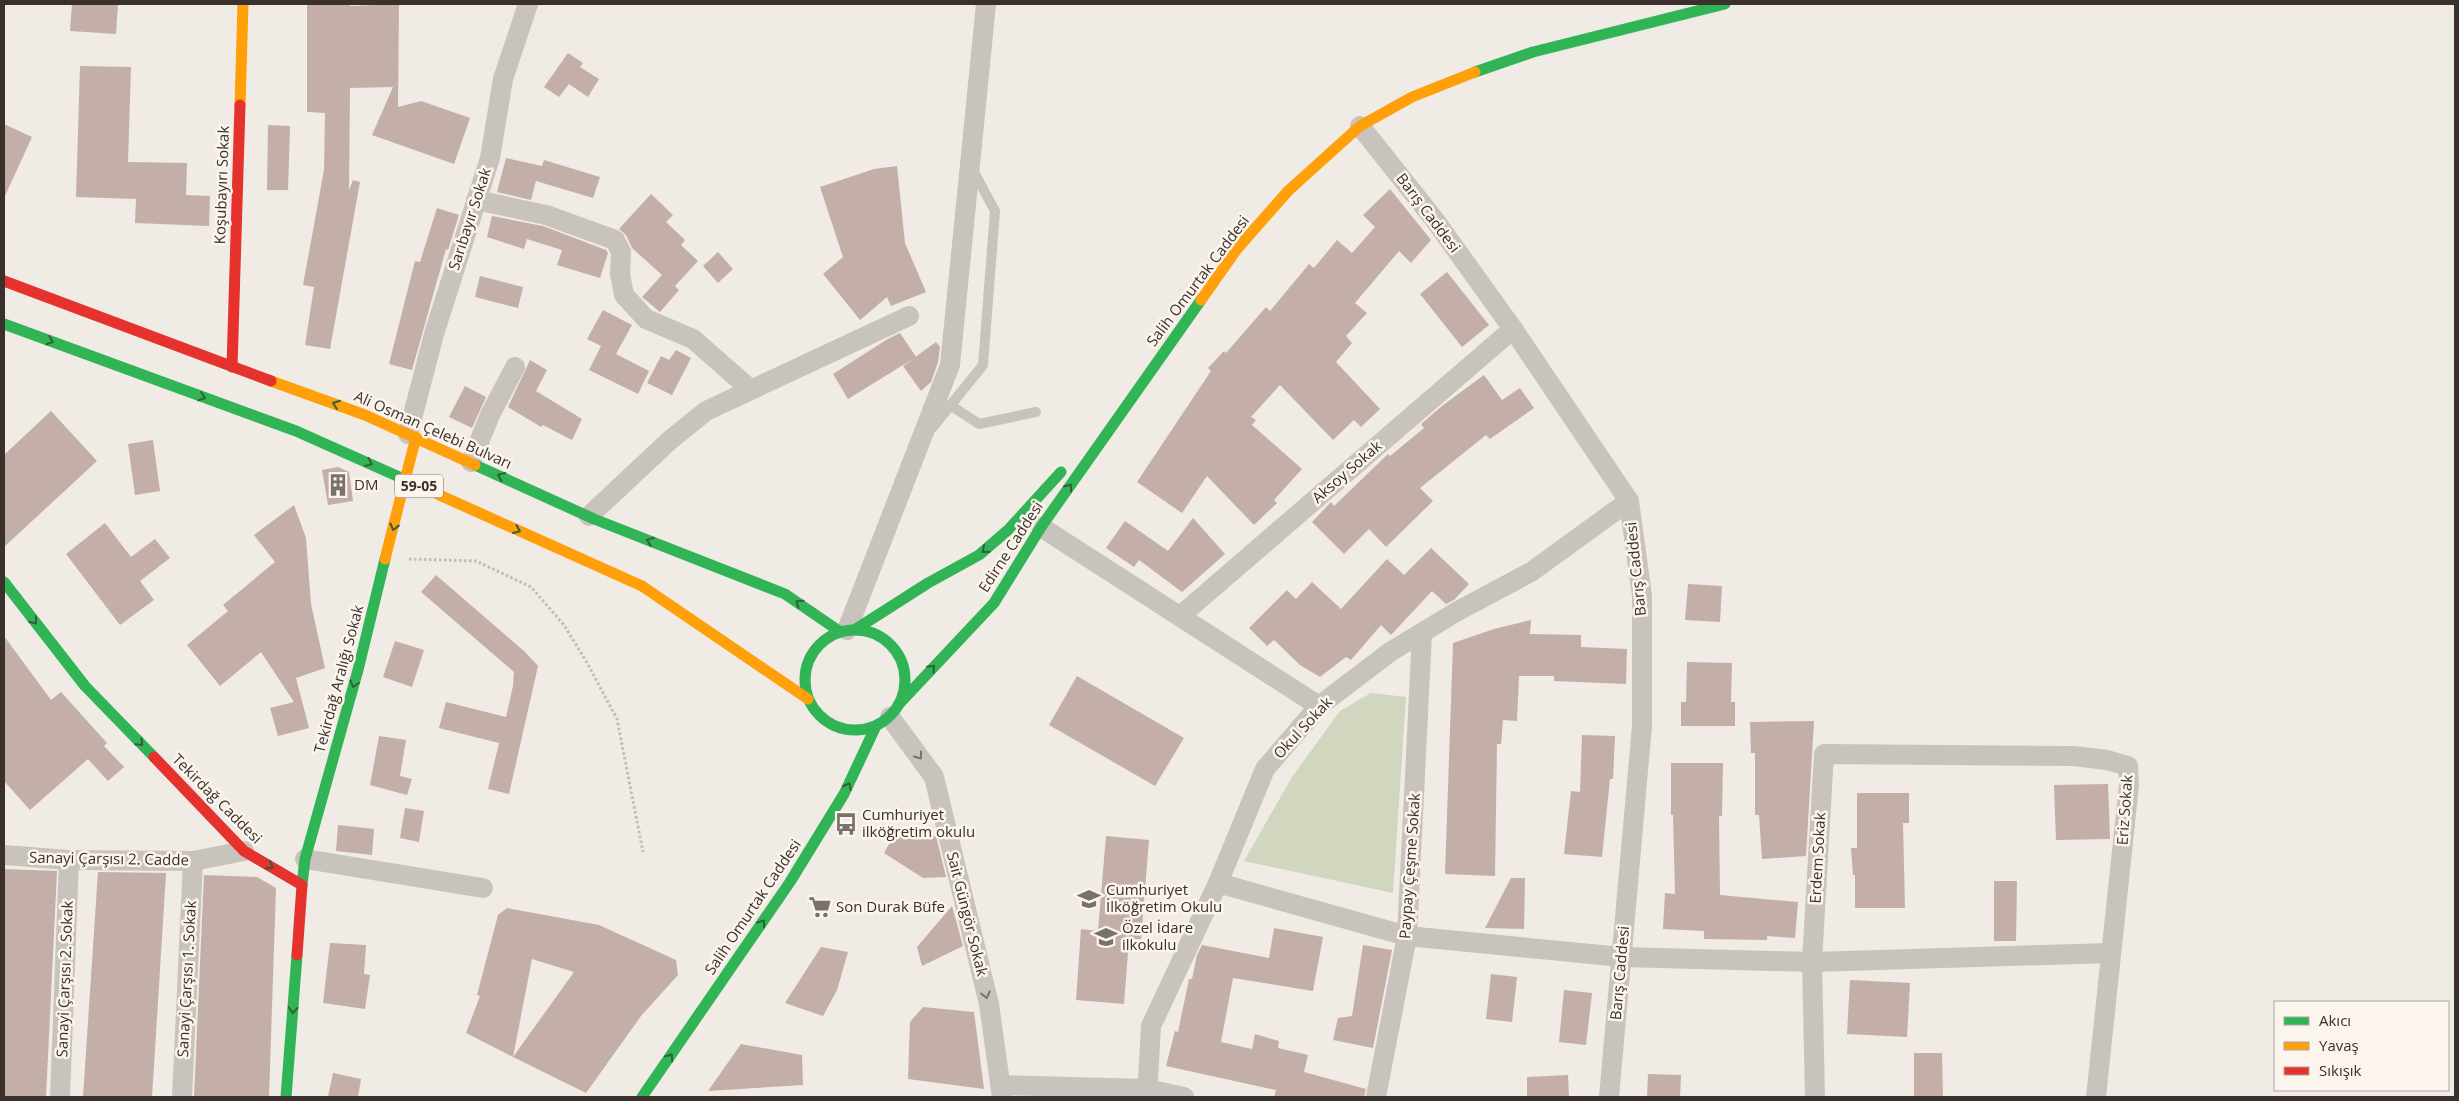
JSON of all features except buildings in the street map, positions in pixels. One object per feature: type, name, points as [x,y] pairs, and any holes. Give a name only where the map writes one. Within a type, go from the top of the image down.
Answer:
[{"type":"main road","name":"Koşubayırı Sokak","points":[[232,367],[243,4]]},
{"type":"main road","name":"Salih Omurtak Caddesi","points":[[1133,394],[1237,248],[1288,191],[1360,126],[1412,97],[1474,72],[1533,52],[1725,4]]},
{"type":"main road","name":"Ali Osman Çelebi Bulvarı","points":[[4,280],[232,367],[365,414],[589,516],[785,594],[847,630]]},
{"type":"main road","name":"59-05","points":[[4,324],[296,431],[642,586],[808,699]]},
{"type":"main road","points":[[847,630],[873,632],[888,641],[898,654],[905,670],[905,687],[888,715],[861,730],[837,726],[817,713],[808,699],[805,684],[806,667],[812,652],[824,640],[847,630],[979,556],[1008,530],[1133,394]]},
{"type":"main road","name":"Edirne Caddesi","points":[[888,715],[994,603],[1041,527],[1133,394]]},
{"type":"main road","name":"Tekirdağ Aralığı Sokak","points":[[302,886],[306,860],[358,670],[406,480],[412,436]]},
{"type":"main road","name":"Tekirdağ Caddesi","points":[[4,582],[84,686],[244,851],[302,886]]},
{"type":"main road","name":"Salih Omurtak Caddesi","points":[[644,1097],[790,882],[844,794],[888,715]]},
{"type":"main road","points":[[286,1097],[302,886]]},
{"type":"street","points":[[847,630],[950,365],[986,4]]},
{"type":"street","name":"Sarıbayır Sokak","points":[[412,436],[434,334],[490,158],[503,79],[525,5]]},
{"type":"street","name":"Barış Caddesi","points":[[1360,126],[1434,219],[1513,329],[1629,501],[1642,596],[1642,726],[1609,1097]]},
{"type":"street","points":[[476,200],[546,215],[615,240],[621,252],[620,274],[624,295],[646,319],[693,339],[750,389]]},
{"type":"street","points":[[589,516],[668,441],[706,411],[750,389],[823,358],[909,316]]},
{"type":"street","name":"Aksoy Sokak","points":[[1180,616],[1513,329]]},
{"type":"street","points":[[471,462],[490,415],[515,367]]},
{"type":"street","name":"Okul Sokak","points":[[1147,1093],[1151,1026],[1218,883],[1265,768],[1319,706],[1390,652],[1456,612],[1531,572],[1629,501]]},
{"type":"street","points":[[1041,527],[1319,706]]},
{"type":"street","name":"Paypay Çeşme Sokak","points":[[1376,1097],[1407,936],[1422,633]]},
{"type":"street","name":"Sait Güngör Sokak","points":[[888,715],[934,777],[989,1004],[1001,1091]]},
{"type":"street","name":"Eriz Sokak","points":[[1824,754],[2074,756],[2107,760],[2128,766],[2129,785],[2096,1097]]},
{"type":"street","name":"Erdem Sokak","points":[[1815,1097],[1812,962],[1824,754]]},
{"type":"street","name":"Sanayi Çarşısı 2. Cadde","points":[[4,856],[69,860],[193,861],[244,851]]},
{"type":"street","name":"Sanayi Çarşısı 2. Sokak","points":[[60,1097],[69,860]]},
{"type":"street","points":[[306,860],[483,888]]},
{"type":"street","name":"Sanayi Çarşısı 1. Sokak","points":[[182,1097],[193,861]]},
{"type":"street","points":[[1218,883],[1407,936],[1622,957],[1812,962],[2111,953]]},
{"type":"street","points":[[1001,1091],[1147,1093],[1184,1097]]},
{"type":"lane","points":[[920,443],[983,365],[995,211],[970,165]]},
{"type":"lane","points":[[950,405],[979,424],[1036,412]]},
{"type":"path","points":[[385,559],[476,560],[531,587],[564,625],[617,719],[643,852]]},
{"type":"green space","points":[[1371,693],[1406,697],[1393,893],[1244,861],[1292,777],[1340,711]]},
{"type":"traffic: fast","points":[[1475,72],[1533,52],[1725,4]]},
{"type":"traffic: fast","points":[[899,704],[994,603],[1041,527],[1201,300]]},
{"type":"traffic: fast","points":[[4,324],[296,431],[406,480]]},
{"type":"traffic: fast","points":[[475,465],[594,519],[785,594],[839,631]]},
{"type":"traffic: fast","points":[[856,629],[928,583],[979,555],[1008,530],[1061,472]]},
{"type":"traffic: fast","points":[[302,885],[305,859],[358,670],[385,559]]},
{"type":"traffic: fast","points":[[4,582],[85,686],[154,757]]},
{"type":"traffic: fast","points":[[855,630],[865,631],[883,638],[897,652],[904,670],[905,680],[904,690],[897,708],[883,722],[865,729],[855,730],[845,729],[827,722],[813,708],[806,690],[805,680],[806,670],[813,652],[827,638],[845,631],[855,630]]},
{"type":"traffic: fast","points":[[642,1097],[790,882],[844,794],[876,726]]},
{"type":"traffic: fast","points":[[286,1097],[297,955]]},
{"type":"traffic: slow","points":[[240,105],[243,4]]},
{"type":"traffic: slow","points":[[1201,300],[1237,249],[1288,191],[1360,126],[1412,97],[1475,72]]},
{"type":"traffic: slow","points":[[271,381],[365,415],[475,465]]},
{"type":"traffic: slow","points":[[405,480],[416,437]]},
{"type":"traffic: slow","points":[[385,559],[405,480]]},
{"type":"traffic: slow","points":[[406,480],[642,586],[808,699]]},
{"type":"traffic: jam","points":[[232,367],[240,105]]},
{"type":"traffic: jam","points":[[4,281],[271,381]]},
{"type":"traffic: jam","points":[[154,757],[244,851],[302,885],[297,955]]},
{"type":"place","name":"DM","points":[[338,485]]},
{"type":"place","name":"Cumhuriyet ilköğretim okulu","points":[[846,824]]},
{"type":"place","name":"Cumhuriyet İlköğretim Okulu","points":[[1089,899]]},
{"type":"place","name":"Son Durak Büfe","points":[[820,907]]},
{"type":"place","name":"Özel İdare ilkokulu","points":[[1106,937]]}]
